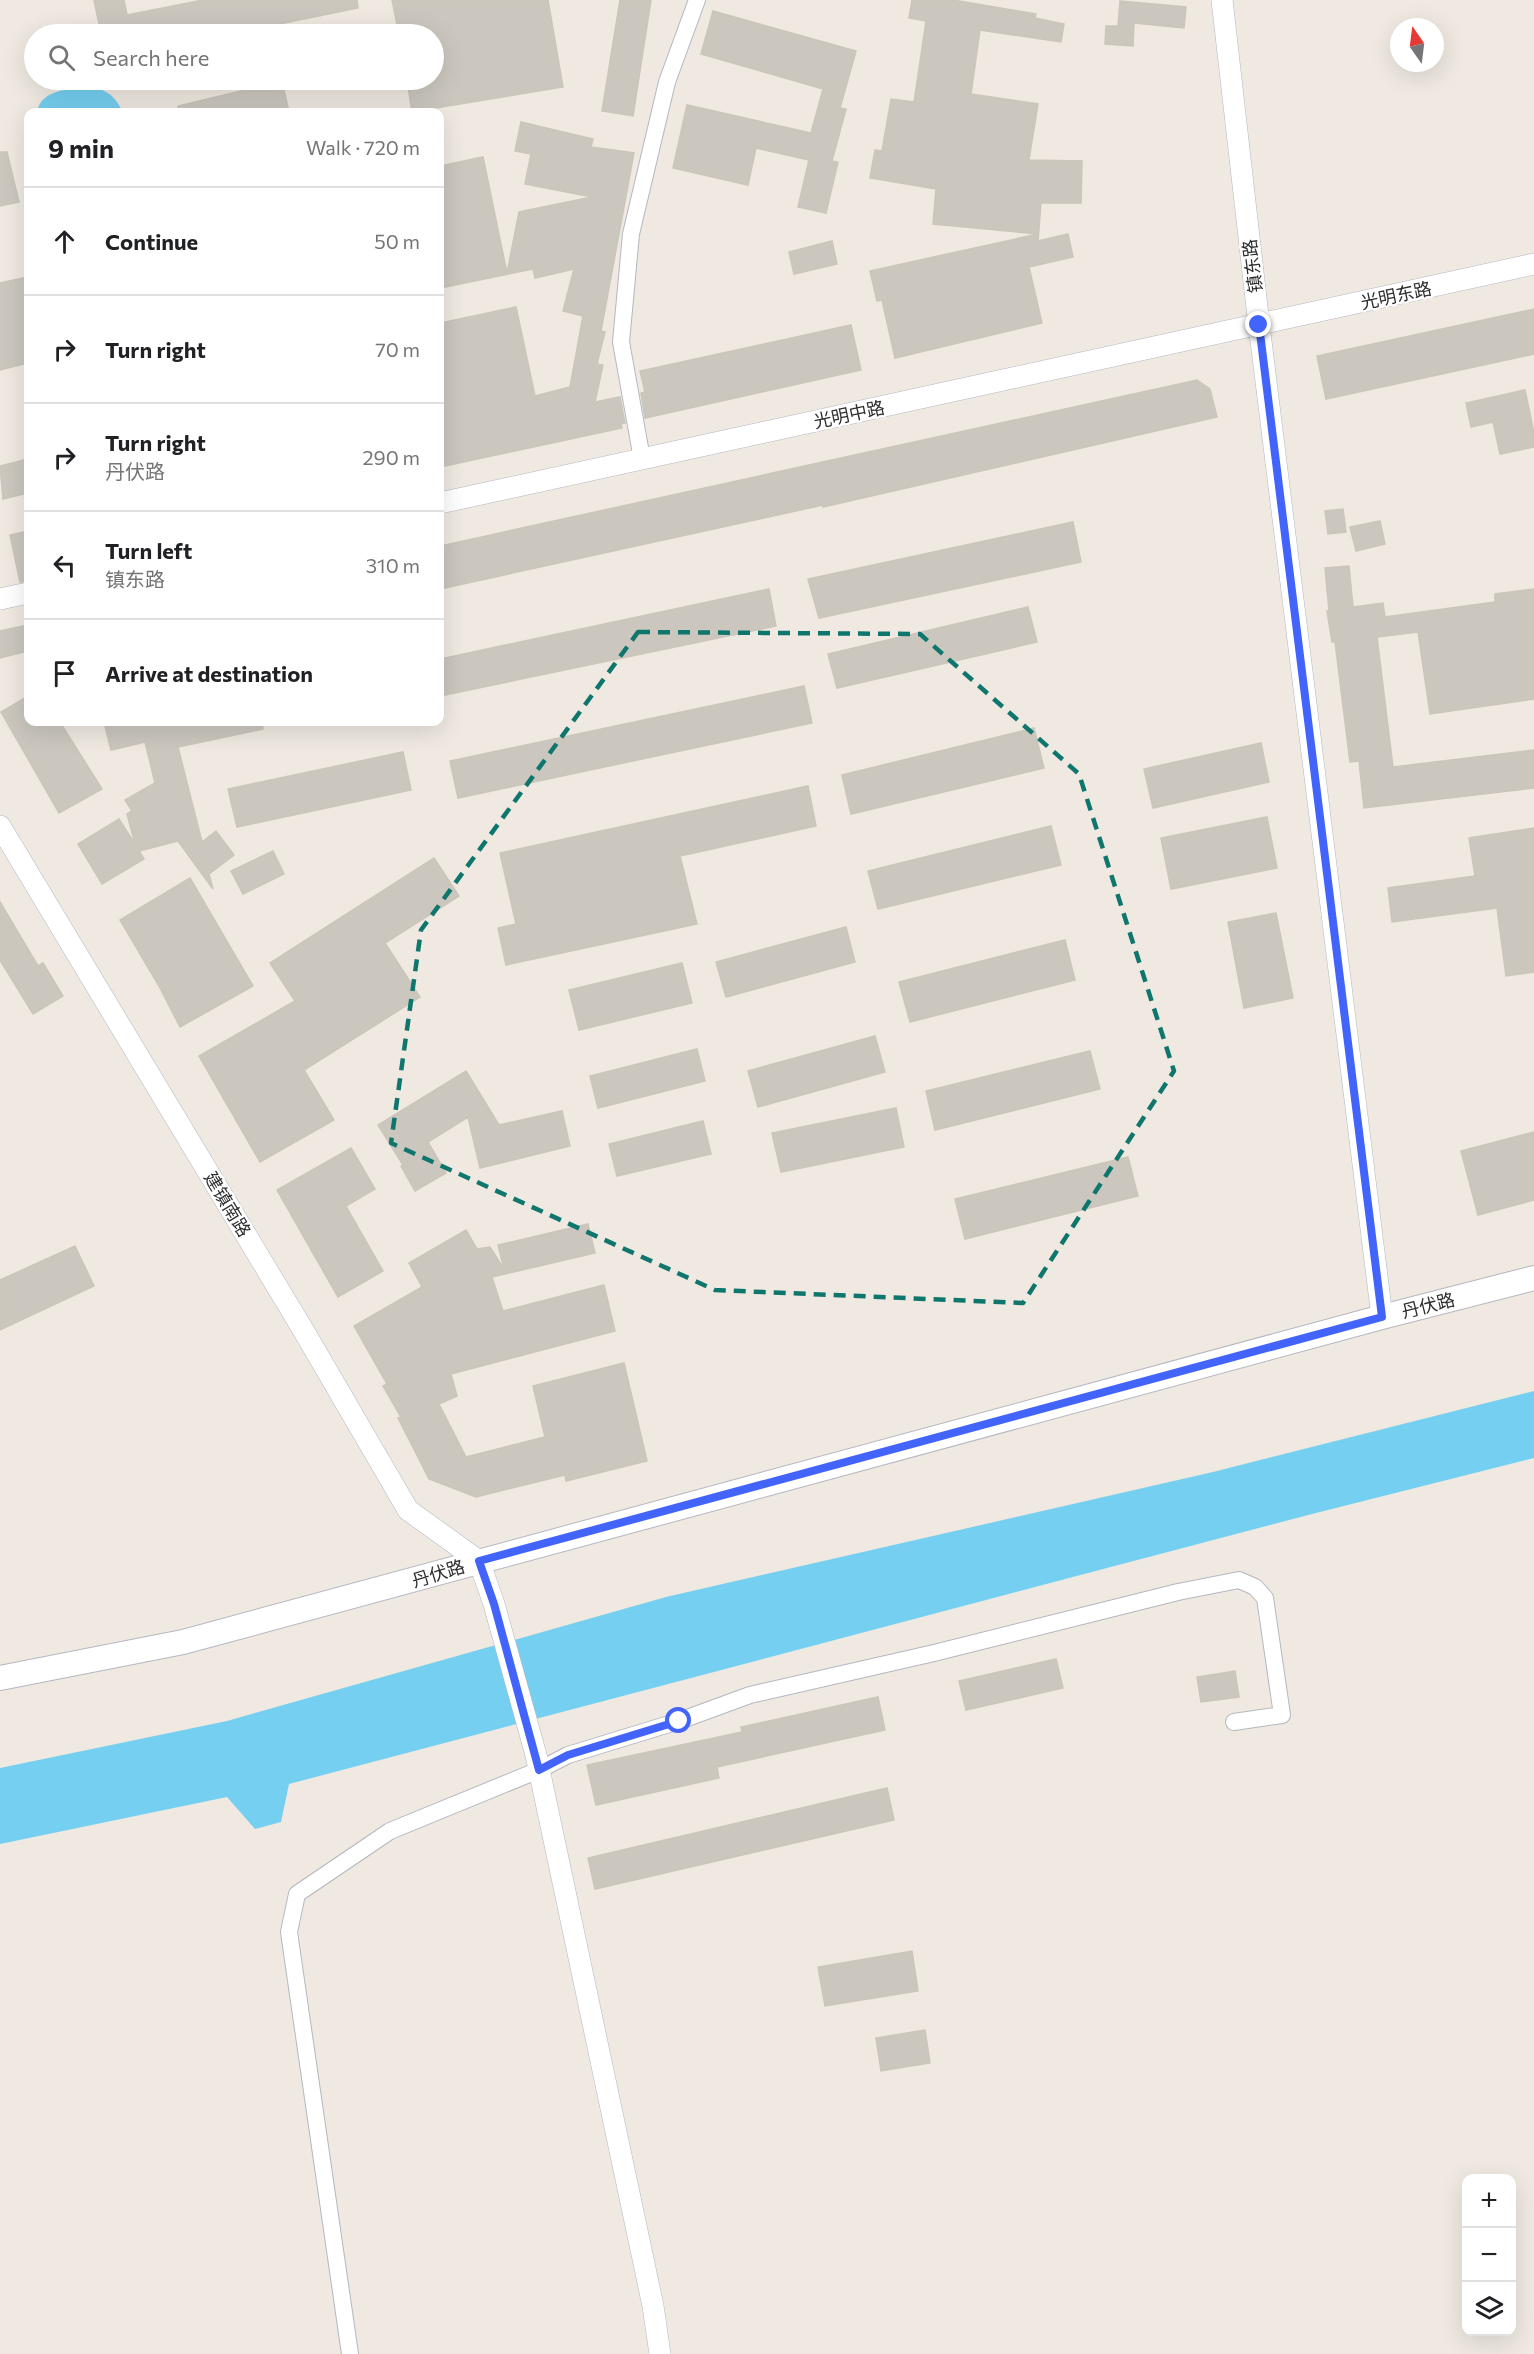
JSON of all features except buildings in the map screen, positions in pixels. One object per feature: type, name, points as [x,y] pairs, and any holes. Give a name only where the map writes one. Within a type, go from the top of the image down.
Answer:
[{"type":"main road","name":"丹伏路","points":[[0,1678],[183,1642],[1382,1317],[1534,1278]]},
{"type":"street","points":[[642,459],[621,342],[631,234],[667,82],[697,0]]},
{"type":"street","name":"镇东路","points":[[1222,0],[1259,325],[1382,1317]]},
{"type":"street","name":"光明东路","points":[[1259,325],[1534,264]]},
{"type":"street","name":"光明中路","points":[[444,502],[1259,325]]},
{"type":"street","points":[[0,599],[24,594]]},
{"type":"street","name":"建镇南路","points":[[0,826],[305,1333],[408,1510],[479,1561]]},
{"type":"street","points":[[479,1561],[539,1770],[651,2294],[660,2354]]},
{"type":"street","points":[[350,2354],[289,1932],[297,1894],[390,1831],[539,1770],[568,1755],[679,1721],[750,1695],[934,1653],[1178,1592],[1239,1580],[1255,1587],[1264,1598],[1282,1715],[1234,1722]]},
{"type":"highlighted area","points":[[638,632],[920,634],[1079,774],[1174,1071],[1023,1303],[715,1290],[391,1143],[421,930]]},
{"type":"water","points":[[101,90],[110,94],[121,108],[38,108],[44,99],[57,92]]},
{"type":"water","points":[[1534,1391],[1534,1458],[1312,1514],[289,1784],[281,1822],[255,1829],[227,1797],[0,1844],[0,1768],[227,1721],[666,1597],[1213,1472]]},
{"type":"route","points":[[679,1721],[568,1755],[539,1770],[494,1604],[479,1561],[1382,1317],[1259,325]]}]
